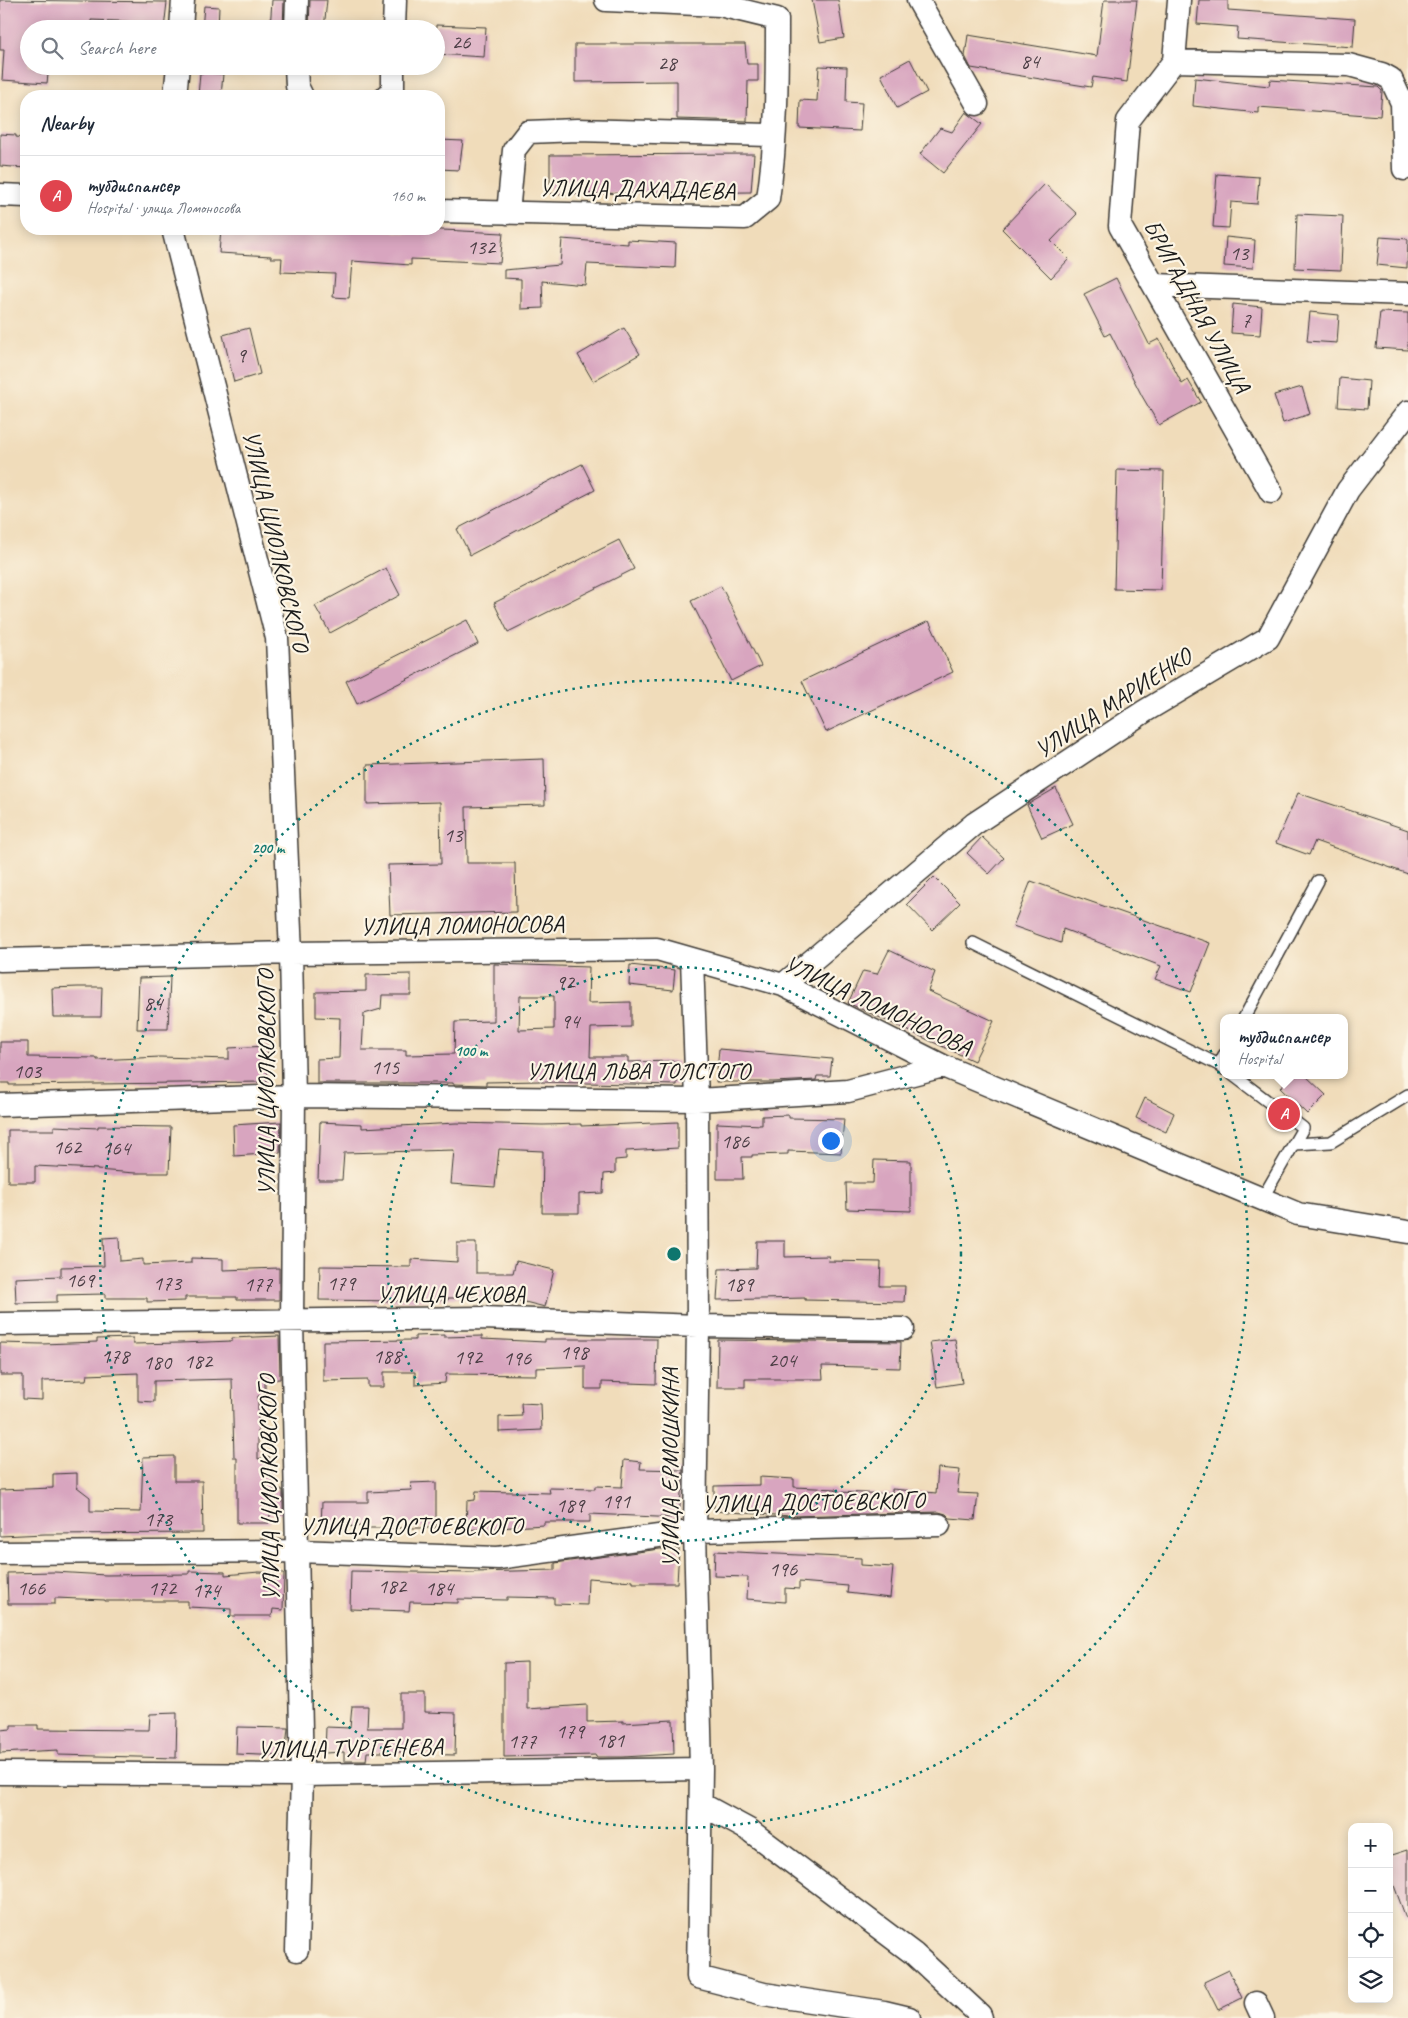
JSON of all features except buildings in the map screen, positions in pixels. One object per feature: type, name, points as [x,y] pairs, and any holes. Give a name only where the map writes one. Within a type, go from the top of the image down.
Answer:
[{"type":"street","points":[[182,20],[183,0]]},
{"type":"street","points":[[296,20],[297,0]]},
{"type":"street","points":[[394,20],[395,0]]},
{"type":"street","name":"УЛИЦА ДАХАДАЕВА","points":[[445,211],[745,218],[768,199],[773,164],[777,85],[777,20],[720,5],[606,0]]},
{"type":"street","points":[[918,0],[977,104]]},
{"type":"street","points":[[1179,0],[1174,61],[1349,65],[1382,74],[1391,80],[1402,103],[1404,169]]},
{"type":"street","name":"БРИГАДНАЯ УЛИЦА","points":[[1174,61],[1128,121],[1120,226],[1271,492]]},
{"type":"street","points":[[176,90],[177,75]]},
{"type":"street","points":[[296,75],[299,90]]},
{"type":"street","points":[[393,75],[393,90]]},
{"type":"street","points":[[508,213],[514,150],[528,132],[577,130],[774,135]]},
{"type":"street","points":[[0,195],[20,196]]},
{"type":"street","name":"УЛИЦА ЦИОЛКОВСКОГО","points":[[175,235],[277,638],[292,953],[294,1096],[292,1321],[302,1775],[297,1950]]},
{"type":"street","points":[[1154,285],[1408,294]]},
{"type":"street","name":"УЛИЦА МАРИЕНКО","points":[[783,985],[974,824],[1145,711],[1268,638],[1348,490],[1408,412]]},
{"type":"street","name":"УЛИЦА ЛОМОНОСОВА","points":[[0,960],[292,953],[657,949],[783,985],[943,1066],[1298,1214],[1408,1232]]},
{"type":"street","name":"УЛИЦА ЕРМОШКИНА","points":[[692,959],[697,1100],[698,1326],[695,1531],[701,1769],[698,1977],[764,1994],[884,2012],[909,2018]]},
{"type":"street","name":"УЛИЦА ЛЬВА ТОЛСТОГО","points":[[0,1105],[294,1096],[697,1100],[848,1091],[943,1066]]},
{"type":"street","name":"УЛИЦА ЧЕХОВА","points":[[0,1324],[483,1318],[698,1326],[903,1329]]},
{"type":"street","name":"УЛИЦА ДОСТОЕВСКОГО","points":[[0,1553],[296,1551],[498,1558],[695,1531],[939,1525]]},
{"type":"street","name":"УЛИЦА ТУРГЕНЕВА","points":[[0,1773],[302,1775],[701,1769]]},
{"type":"street","points":[[700,1804],[749,1830],[914,1954],[981,2018]]},
{"type":"lane","points":[[1246,1014],[1318,881]]},
{"type":"lane","points":[[973,943],[1220,1062]]},
{"type":"lane","points":[[1238,1079],[1303,1128],[1262,1199]]},
{"type":"lane","points":[[1294,1144],[1331,1142],[1408,1095]]},
{"type":"place","name":"тубдиспансер","points":[[1284,1114]]}]
